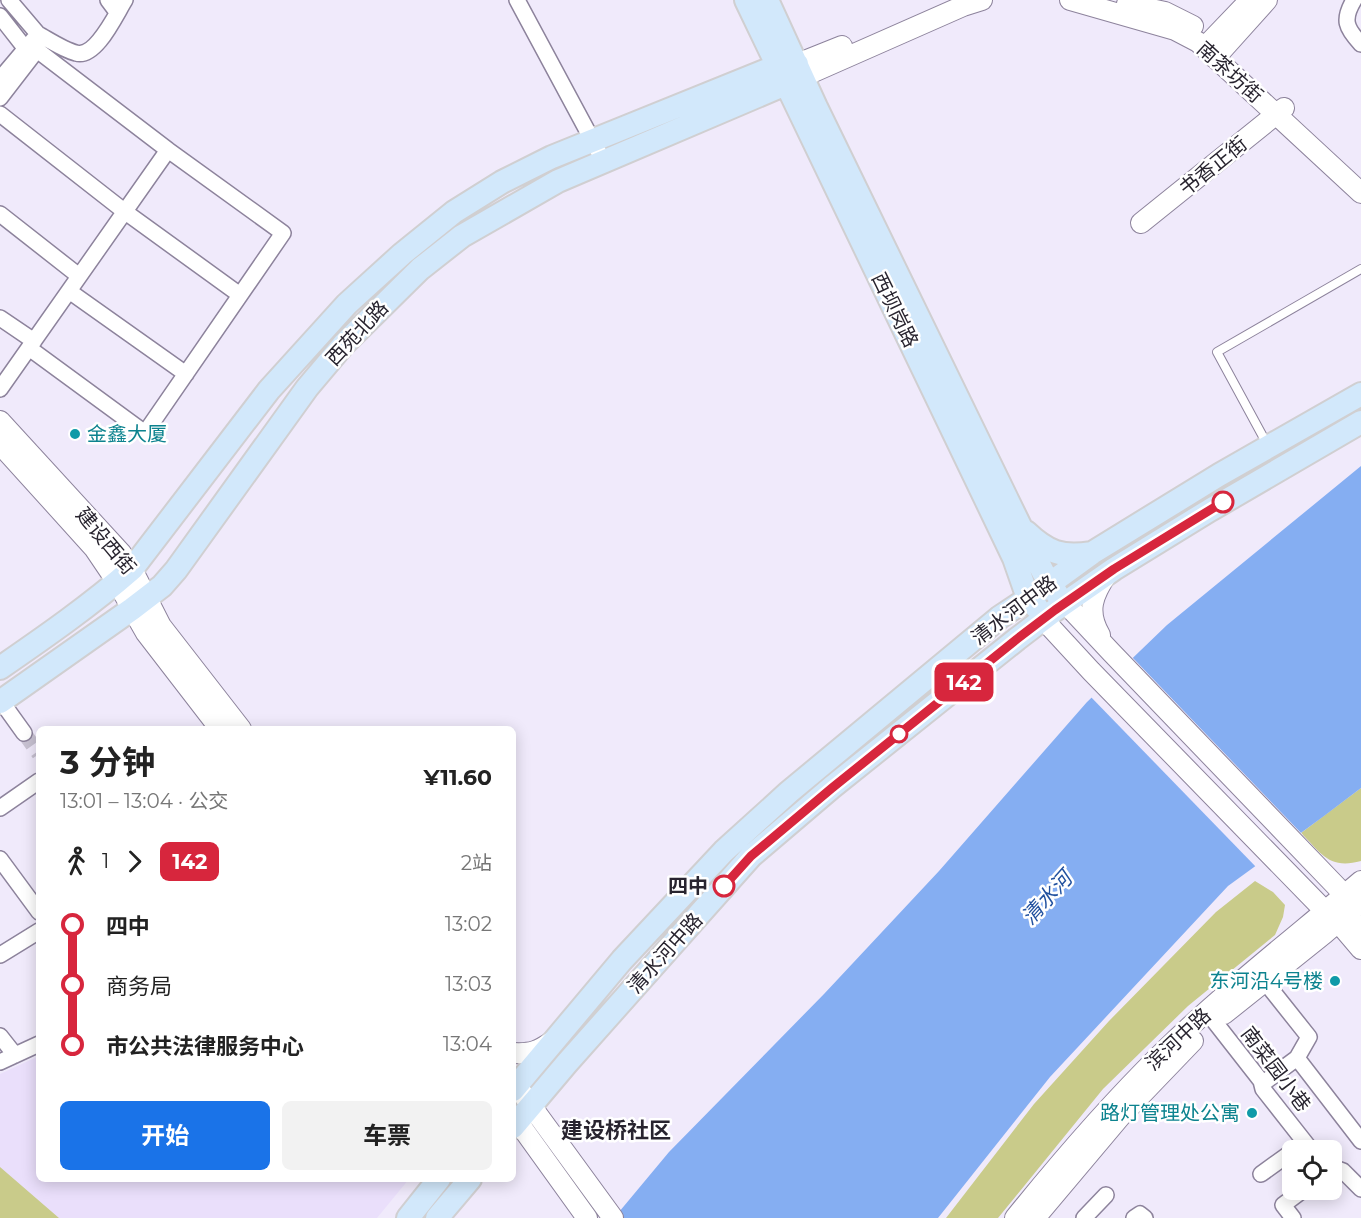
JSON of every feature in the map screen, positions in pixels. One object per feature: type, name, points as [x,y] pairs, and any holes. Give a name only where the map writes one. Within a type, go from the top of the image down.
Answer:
[{"type":"main road","name":"西坝岗路","points":[[746,0],[790,73],[1018,524],[1047,601]]},
{"type":"main road","name":"西坝岗路","points":[[767,0],[790,73],[1014,558],[1047,601]]},
{"type":"main road","points":[[790,73],[952,0]]},
{"type":"main road","points":[[790,73],[982,0]]},
{"type":"main road","name":"南茶坊街","points":[[1071,0],[1175,30],[1213,49]]},
{"type":"main road","name":"南茶坊街","points":[[1112,0],[1165,12],[1203,33],[1213,49],[1280,111],[1361,193]]},
{"type":"main road","points":[[1213,49],[1250,0]]},
{"type":"main road","points":[[1213,49],[1267,0]]},
{"type":"main road","name":"西苑北路","points":[[0,668],[38,642],[125,575],[269,390],[347,304],[402,254],[454,212],[502,182],[593,140],[790,73]]},
{"type":"main road","name":"西苑北路","points":[[1,701],[162,586],[176,570],[307,388],[344,344],[420,269],[462,236],[558,181],[604,162],[790,73]]},
{"type":"main road","name":"南茶坊街","points":[[1280,111],[1361,179]]},
{"type":"main road","name":"书香正街","points":[[1141,223],[1280,111]]},
{"type":"main road","name":"清水河中路","points":[[518,1122],[751,856],[1017,639],[1047,601],[1092,553],[1361,394]]},
{"type":"main road","name":"建设西街","points":[[0,421],[9,454],[121,554],[125,575],[139,604],[147,633],[218,726]]},
{"type":"main road","name":"清水河中路","points":[[516,1084],[622,960],[724,851],[789,792],[1000,617],[1047,601],[1108,573],[1210,510],[1361,422]]},
{"type":"main road","points":[[1018,524],[1054,553],[1077,555],[1092,553]]},
{"type":"main road","points":[[1000,617],[1014,599],[1016,582],[1014,558]]},
{"type":"main road","points":[[1108,573],[1094,597],[1092,612],[1094,625],[1110,651]]},
{"type":"main road","points":[[1047,601],[1064,642],[1091,671],[1288,873],[1347,911]]},
{"type":"main road","points":[[1047,601],[1110,651],[1307,855],[1347,911],[1361,949]]},
{"type":"main road","name":"建设西街","points":[[139,604],[161,626],[239,726]]},
{"type":"main road","points":[[1017,639],[1032,634],[1041,634],[1064,642]]},
{"type":"main road","name":"滨河中路","points":[[1016,1218],[1125,1090],[1162,1053],[1347,911],[1361,881]]},
{"type":"main road","name":"滨河中路","points":[[1035,1218],[1120,1117],[1199,1035],[1211,1017]]},
{"type":"main road","points":[[516,1053],[537,1052],[555,1039]]},
{"type":"main road","points":[[556,1077],[550,1097],[549,1111],[552,1126],[560,1145],[613,1218]]},
{"type":"main road","points":[[516,1104],[518,1122],[584,1214]]},
{"type":"main road","points":[[518,1122],[560,1145]]},
{"type":"main road","points":[[408,1218],[437,1182]]},
{"type":"main road","points":[[437,1218],[467,1182]]},
{"type":"street","points":[[9,0],[38,34],[78,54],[87,53],[96,46],[117,4]]},
{"type":"street","points":[[518,0],[604,162]]},
{"type":"street","points":[[1354,0],[1347,13],[1347,21],[1350,30],[1361,44]]},
{"type":"street","points":[[0,16],[25,48]]},
{"type":"street","points":[[0,79],[38,34]]},
{"type":"street","points":[[0,98],[37,50],[168,150],[283,233],[145,433],[0,318]]},
{"type":"street","points":[[0,114],[124,211],[240,295]]},
{"type":"street","points":[[0,389],[168,150]]},
{"type":"street","points":[[0,214],[79,276]]},
{"type":"street","points":[[69,291],[186,374]]},
{"type":"street","points":[[1,701],[24,733]]},
{"type":"street","points":[[0,808],[36,783]]},
{"type":"street","points":[[0,859],[36,908]]},
{"type":"street","points":[[0,955],[36,933]]},
{"type":"street","points":[[1260,976],[1309,1037],[1297,1058],[1262,1084]]},
{"type":"street","name":"南菜园小巷","points":[[1211,1017],[1291,1125],[1297,1140]]},
{"type":"street","points":[[0,1036],[15,1055]]},
{"type":"street","points":[[0,1062],[36,1045]]},
{"type":"street","points":[[1297,1058],[1361,1141]]},
{"type":"street","points":[[1243,1075],[1285,1129],[1291,1125]]},
{"type":"street","points":[[1261,1174],[1282,1160]]},
{"type":"street","points":[[1342,1171],[1361,1189]]},
{"type":"street","points":[[1084,1218],[1106,1195]]},
{"type":"street","points":[[1290,1200],[1283,1205],[1293,1218]]},
{"type":"street","points":[[1134,1218],[1140,1214],[1145,1218]]},
{"type":"lane","points":[[1269,447],[1217,352],[1361,268]]},
{"type":"shaded area","points":[[36,1057],[36,1182],[407,1182],[377,1218],[0,1218],[0,1074]]},
{"type":"green space","points":[[1361,788],[1361,861],[1341,863],[1326,858],[1301,833]]},
{"type":"green space","points":[[1255,881],[1273,892],[1285,905],[1283,917],[1275,935],[1188,1006],[1103,1089],[998,1218],[946,1218],[1034,1104],[1109,1021],[1216,912]]},
{"type":"green space","points":[[0,1167],[59,1218],[0,1218]]},
{"type":"water","name":"清水河","points":[[1361,466],[1361,788],[1228,886],[1050,1077],[938,1218],[614,1218],[669,1152],[824,994],[939,871],[1087,702],[1167,625]]},
{"type":"pier","points":[[1131,656],[1303,835],[1257,868],[1089,695]]},
{"type":"tunnel","points":[[24,733],[36,750]]},
{"type":"bus line","name":"142","points":[[724,886],[751,856],[1017,639],[1114,569],[1223,502]]},
{"type":"place","name":"金鑫大厦","points":[[75,434]]},
{"type":"place","name":"四中","points":[[724,886]]},
{"type":"place","name":"东河沿4号楼","points":[[1335,981]]},
{"type":"place","name":"路灯管理处公寓","points":[[1252,1113]]},
{"type":"district","name":"建设桥社区","points":[[616,1130]]}]
